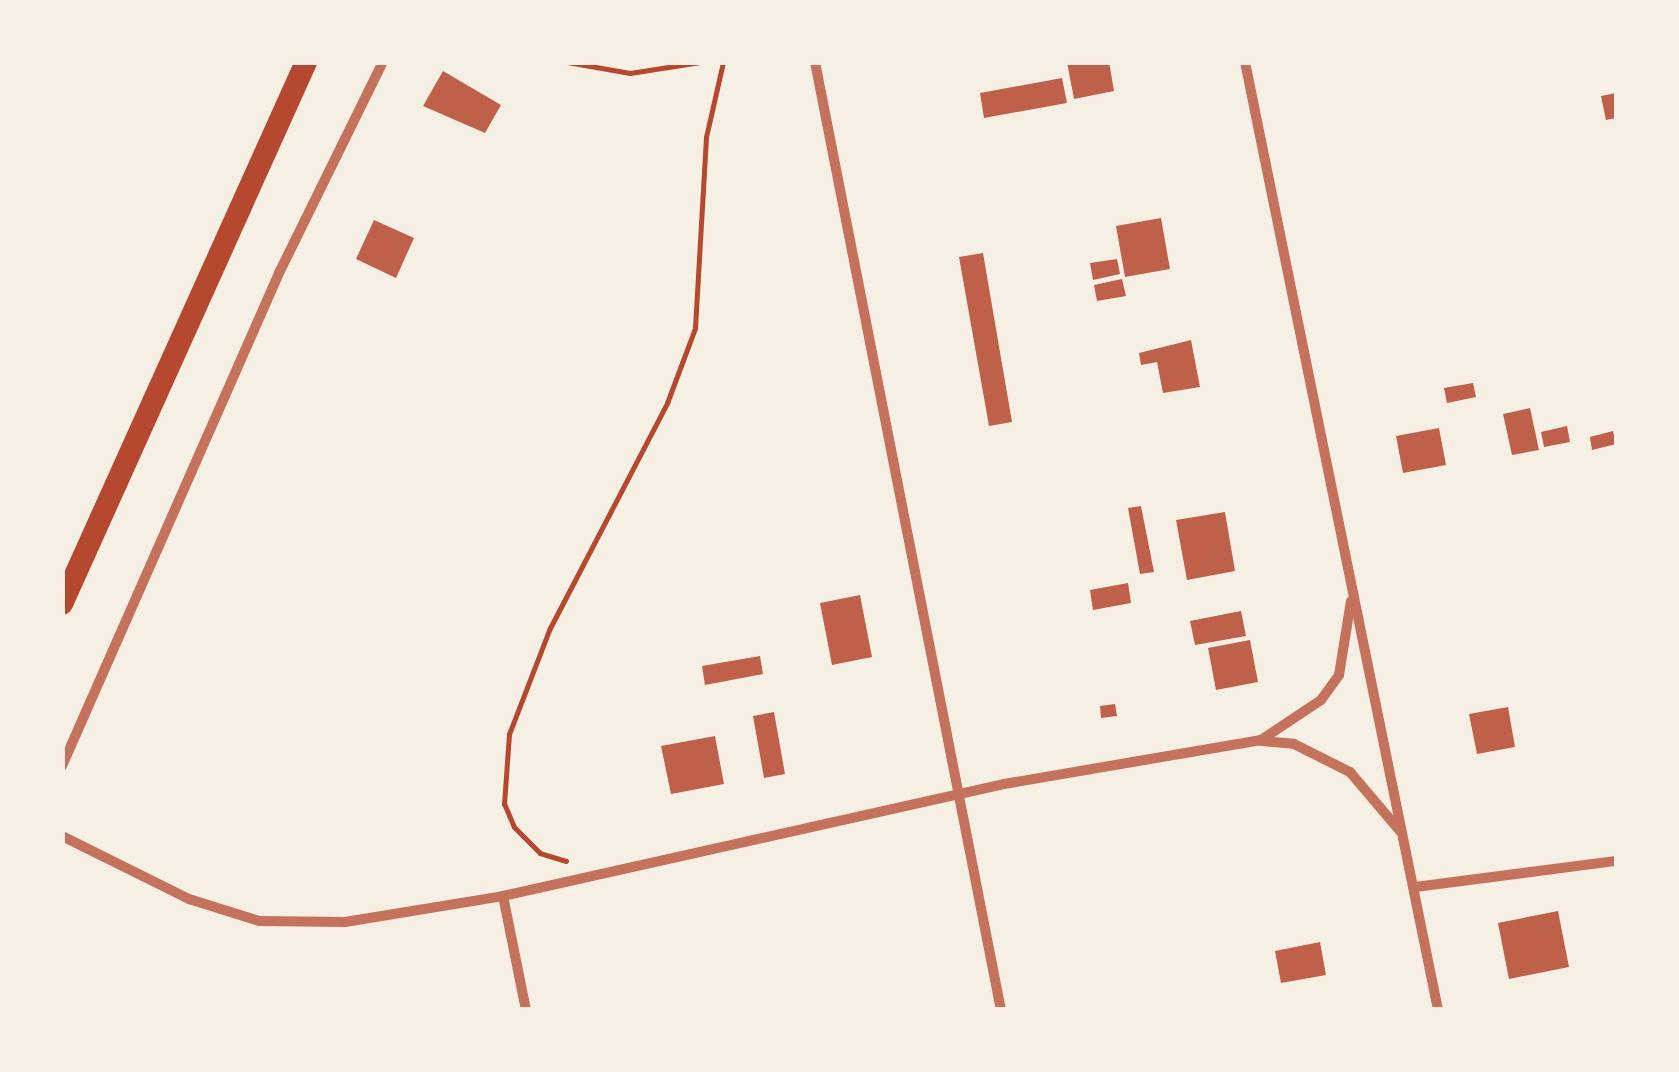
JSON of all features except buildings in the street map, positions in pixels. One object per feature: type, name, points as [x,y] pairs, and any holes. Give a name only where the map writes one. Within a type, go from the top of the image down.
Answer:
[{"type":"highway","points":[[62,604],[306,62]]},
{"type":"street","points":[[62,766],[279,273],[383,62]]},
{"type":"street","points":[[815,62],[966,792],[1001,1010]]},
{"type":"street","points":[[1245,62],[1351,601],[1416,887],[1438,1010]]},
{"type":"street","points":[[1261,740],[1321,700],[1339,675],[1351,601]]},
{"type":"street","points":[[62,836],[189,899],[259,921],[345,922],[503,896],[966,792],[1261,740],[1294,744],[1350,772],[1404,838]]},
{"type":"street","points":[[1416,887],[1616,861]]},
{"type":"street","points":[[503,896],[526,1010]]},
{"type":"path","points":[[567,62],[630,73],[700,62]]},
{"type":"path","points":[[602,872],[540,853],[514,826],[504,768],[521,694],[696,328],[706,137],[723,62]]}]
